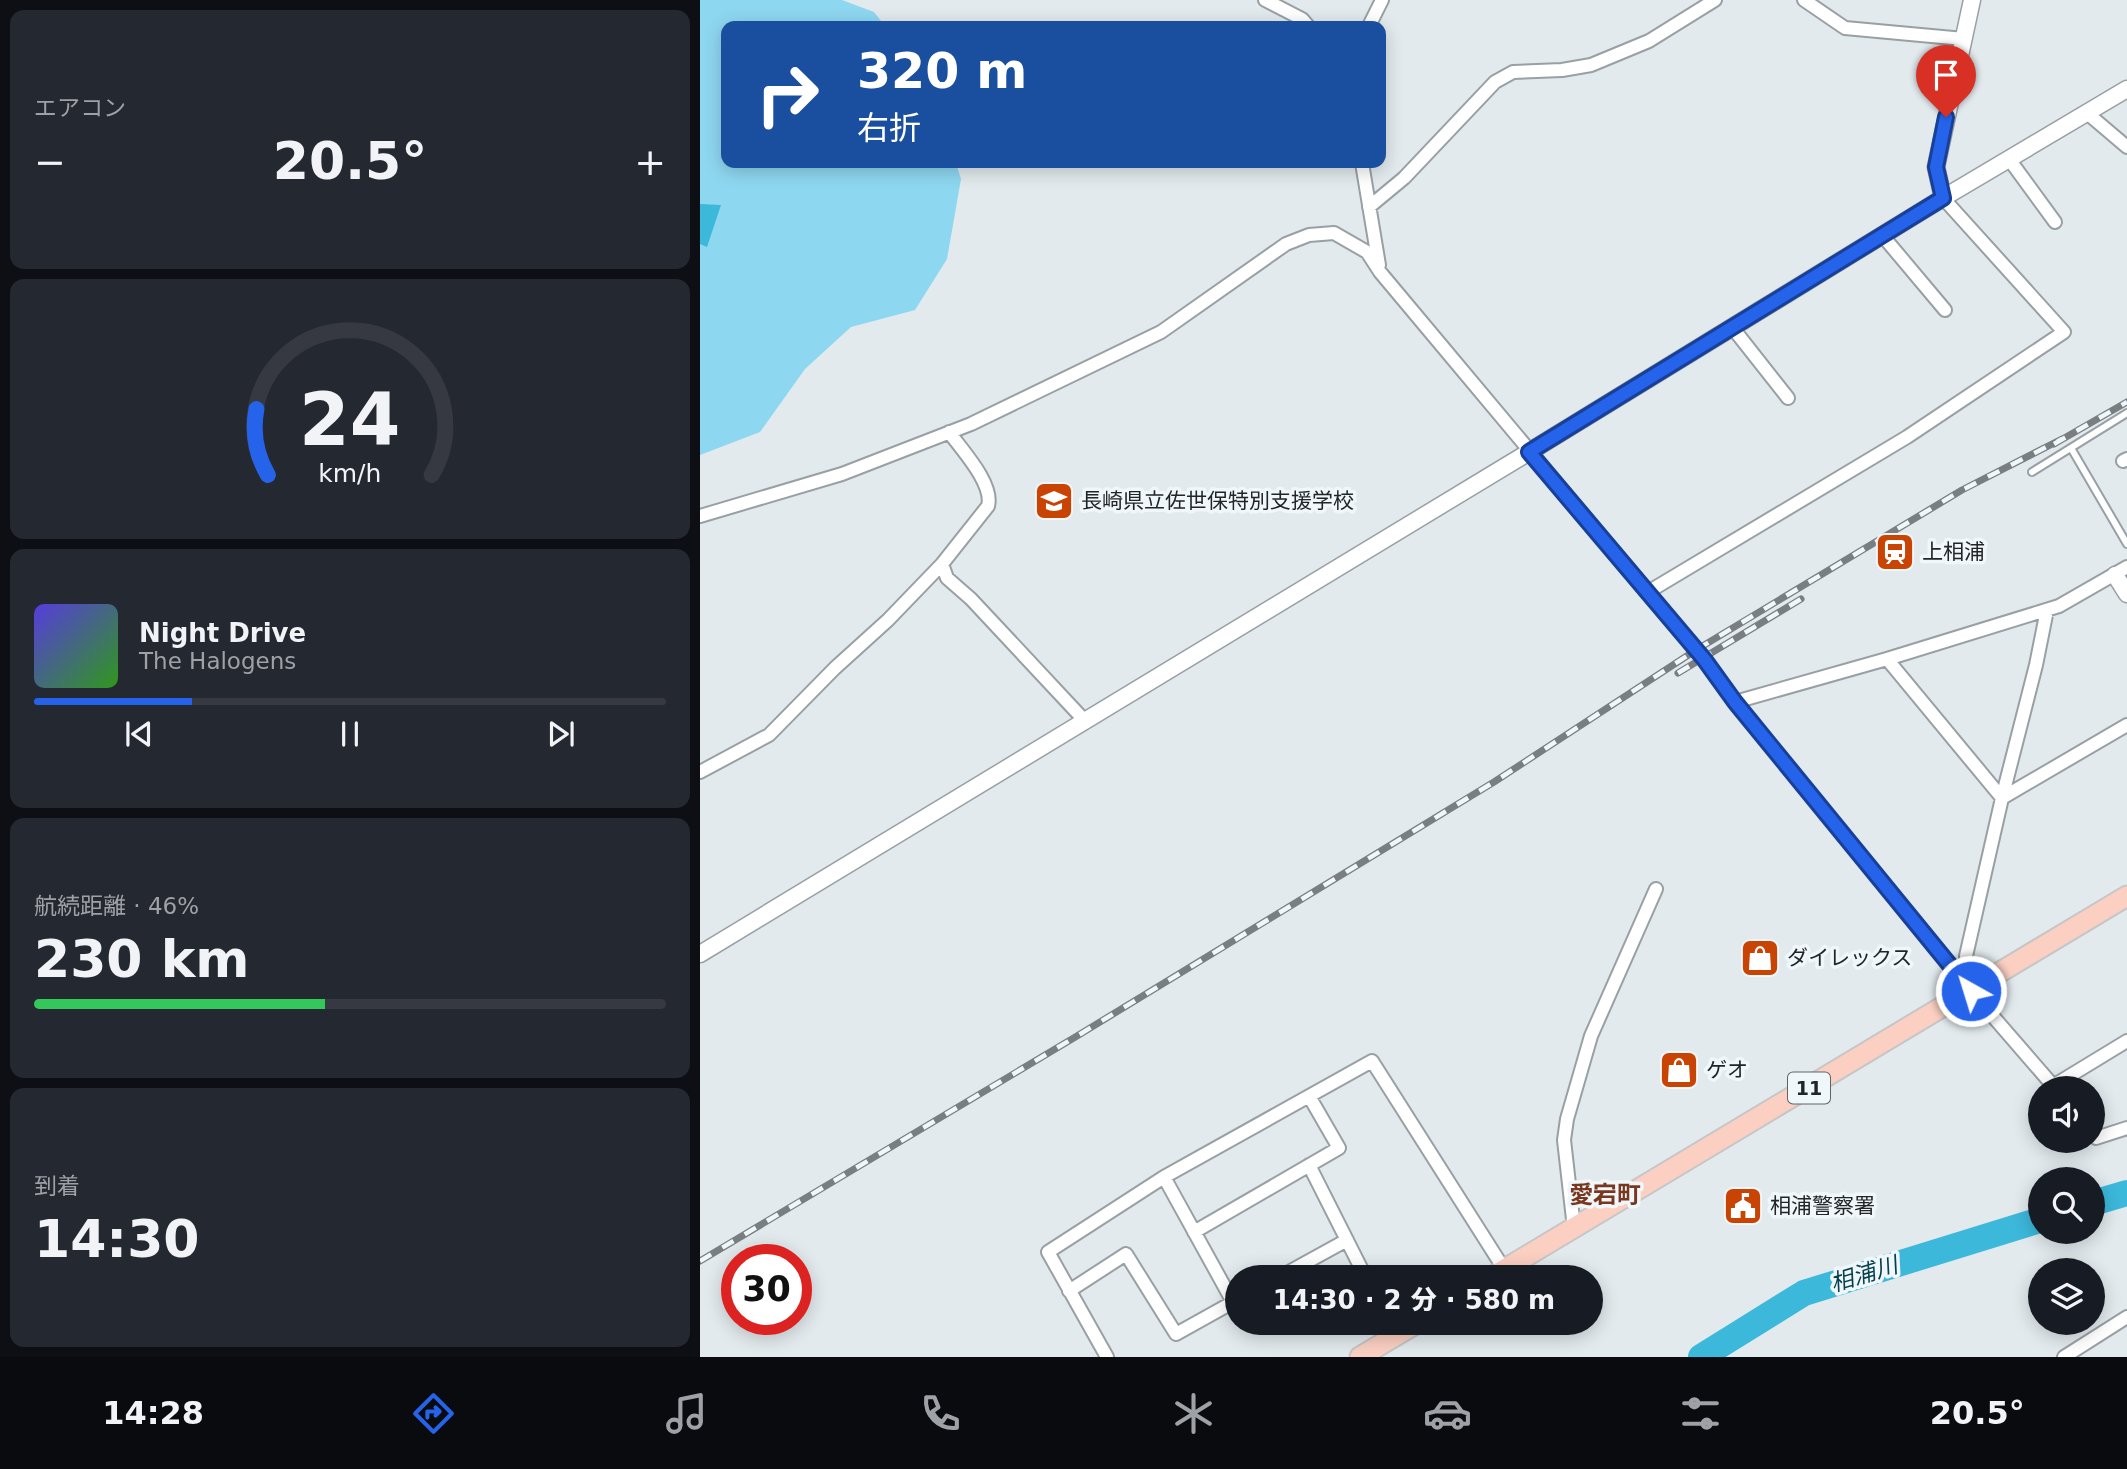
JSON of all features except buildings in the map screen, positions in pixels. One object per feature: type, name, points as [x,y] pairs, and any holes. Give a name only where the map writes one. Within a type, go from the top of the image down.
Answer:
[{"type":"main road","name":"11","points":[[1511,1265],[2127,896]]},
{"type":"main road","points":[[1360,1357],[1386,1335]]},
{"type":"street","points":[[1265,0],[1303,21]]},
{"type":"street","points":[[1371,21],[1381,0]]},
{"type":"street","points":[[1369,207],[1404,178],[1495,82],[1513,72],[1591,65],[1649,41],[1715,0]]},
{"type":"street","points":[[1804,0],[1845,28],[1964,39]]},
{"type":"street","points":[[1648,592],[1907,437],[2064,332],[1943,198],[1936,167],[1972,0]]},
{"type":"street","points":[[700,954],[1943,198],[2127,89]]},
{"type":"street","points":[[2087,113],[2127,147]]},
{"type":"street","points":[[2009,159],[2055,222]]},
{"type":"street","points":[[1363,168],[1380,272]]},
{"type":"street","points":[[700,516],[842,474],[971,424],[1161,332],[1286,244],[1309,235],[1334,233],[1367,252],[1380,272],[1529,452],[1704,659],[1735,702],[1971,991],[2044,1076]]},
{"type":"street","points":[[1882,235],[1945,310]]},
{"type":"street","points":[[1732,327],[1788,397]]},
{"type":"street","points":[[700,772],[769,735],[942,564],[988,506],[991,496],[987,485],[949,432]]},
{"type":"street","points":[[942,564],[947,578],[971,599],[1085,720]]},
{"type":"street","points":[[1735,702],[2059,607],[2121,570],[2127,594]]},
{"type":"street","points":[[1971,991],[1966,956],[2047,610]]},
{"type":"street","points":[[1887,659],[2002,798]]},
{"type":"street","points":[[2002,798],[2127,725]]},
{"type":"street","points":[[1574,1228],[1563,1140],[1567,1119],[1591,1036],[1656,889]]},
{"type":"street","points":[[2071,1076],[2127,1041]]},
{"type":"street","points":[[1107,1357],[1048,1252],[1164,1177],[1372,1061],[1492,1265]]},
{"type":"street","points":[[1194,1232],[1339,1148],[1309,1097]]},
{"type":"street","points":[[2105,1135],[2127,1128]]},
{"type":"street","points":[[1309,1166],[1360,1265]]},
{"type":"street","points":[[1164,1177],[1225,1284]]},
{"type":"street","points":[[1302,1265],[1347,1240]]},
{"type":"street","points":[[1069,1291],[1126,1254],[1176,1334],[1225,1307]]},
{"type":"street","points":[[2064,1357],[2084,1351],[2127,1317]]},
{"type":"lane","points":[[2032,472],[2127,413]]},
{"type":"lane","points":[[2071,448],[2127,544]]},
{"type":"shaded area","points":[[700,0],[842,0],[874,12],[881,21],[721,21],[721,168],[958,168],[961,179],[947,259],[915,310],[851,327],[805,369],[760,432],[700,455]]},
{"type":"shaded area","points":[[700,204],[721,205],[707,247],[700,244]]},
{"type":"waterway","name":"相浦川","points":[[2105,1199],[2127,1193]]},
{"type":"waterway","name":"相浦川","points":[[1701,1357],[1804,1293],[2028,1224]]},
{"type":"railway","points":[[2054,444],[2127,402]]},
{"type":"railway","points":[[700,1261],[1494,782],[1696,650],[1962,490],[2062,439]]},
{"type":"railway","points":[[1678,673],[1801,599]]},
{"type":"place","name":"長崎県立佐世保特別支援学校","points":[[1054,501]]},
{"type":"place","name":"上相浦","points":[[1895,552]]},
{"type":"place","name":"ダイレックス","points":[[1760,958]]},
{"type":"place","name":"ゲオ","points":[[1679,1070]]},
{"type":"place","name":"相浦警察署","points":[[1743,1206]]},
{"type":"district","name":"愛宕町","points":[[1605,1195]]},
{"type":"route","points":[[1946,117],[1936,167],[1943,198],[1529,452],[1704,659],[1735,702],[1971,991]]}]
